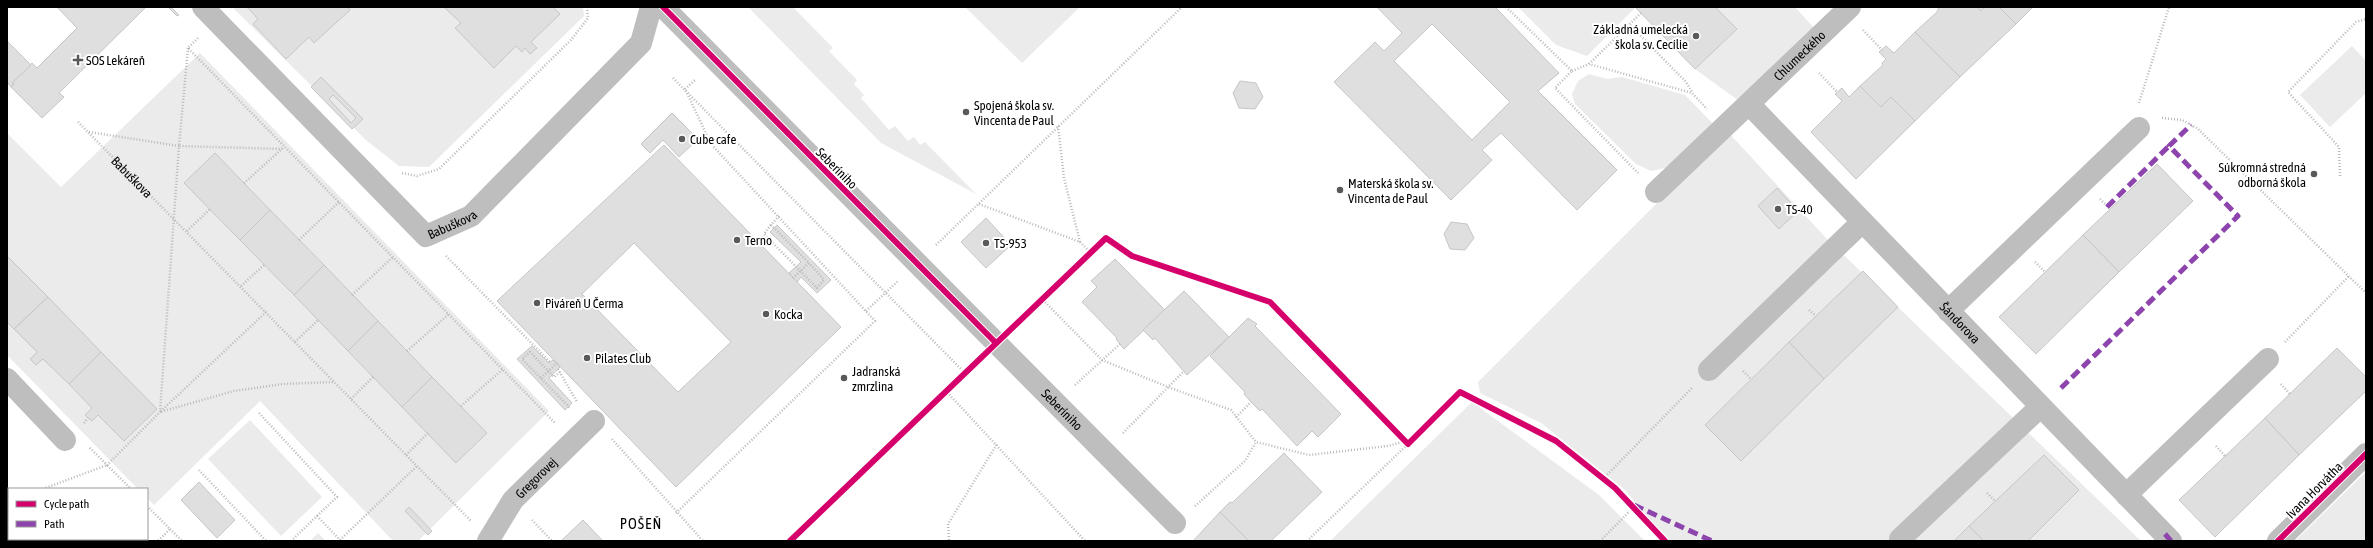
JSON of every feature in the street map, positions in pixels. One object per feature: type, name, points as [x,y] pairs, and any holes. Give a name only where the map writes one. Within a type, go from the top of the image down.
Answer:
[{"type":"street","name":"Babuškova","points":[[203,7],[426,236],[471,216],[641,43],[651,7]]},
{"type":"street","name":"Seberíniho","points":[[663,7],[1175,522]]},
{"type":"street","name":"Chlumeckého","points":[[1656,192],[1749,104],[1854,16]]},
{"type":"street","name":"Šándorova","points":[[1749,104],[2168,538]]},
{"type":"street","points":[[1948,311],[2139,128]]},
{"type":"street","points":[[1709,370],[1862,222]]},
{"type":"street","points":[[2126,495],[2268,359]]},
{"type":"street","points":[[8,382],[65,440]]},
{"type":"street","points":[[1900,539],[2040,407]]},
{"type":"street","name":"Gregorovej","points":[[489,540],[513,500],[594,421]]},
{"type":"street","name":"Ivana Horvátha","points":[[2278,541],[2366,454]]},
{"type":"path","points":[[399,173],[417,176],[439,169],[571,40],[588,18],[587,7]]},
{"type":"path","points":[[866,311],[979,204],[1182,7]]},
{"type":"path","points":[[1506,7],[1572,71]]},
{"type":"path","points":[[2169,7],[2139,103],[2139,128],[2165,117],[2182,120],[2197,128],[2366,293]]},
{"type":"path","points":[[1641,13],[1589,64],[1572,71],[1555,88],[1656,192]]},
{"type":"path","points":[[1854,16],[1882,50]]},
{"type":"path","points":[[2340,176],[2339,148],[2288,92],[2356,22],[2366,19]]},
{"type":"path","points":[[1630,25],[1686,82],[1692,92],[1724,128]]},
{"type":"path","points":[[160,412],[173,216],[188,48],[201,35]]},
{"type":"path","points":[[188,48],[284,148],[573,440]]},
{"type":"path","points":[[1589,64],[1692,92]]},
{"type":"path","points":[[1814,69],[1837,92]]},
{"type":"path","points":[[673,78],[886,292],[964,373],[940,396]]},
{"type":"path","points":[[685,89],[695,80]]},
{"type":"path","points":[[676,513],[875,321],[711,144],[685,89]]},
{"type":"path","points":[[1058,126],[1064,178],[1080,242]]},
{"type":"path","points":[[89,132],[179,146],[284,148]]},
{"type":"path","points":[[244,184],[284,148]]},
{"type":"path","points":[[299,240],[339,202]]},
{"type":"path","points":[[979,204],[1080,242],[1090,252]]},
{"type":"path","points":[[187,231],[210,209]]},
{"type":"path","points":[[771,225],[824,280],[817,288],[764,234],[771,225],[779,216]]},
{"type":"path","points":[[426,236],[550,362]]},
{"type":"path","points":[[996,343],[1043,300],[1090,252],[1106,238],[1132,256],[1270,302],[1408,444]]},
{"type":"path","points":[[352,295],[393,257]]},
{"type":"path","points":[[793,278],[809,263]]},
{"type":"path","points":[[241,286],[264,265]]},
{"type":"path","points":[[2268,359],[2349,276]]},
{"type":"path","points":[[1043,300],[1102,360],[1168,387],[1231,410],[1256,442],[1309,455],[1388,446],[1405,441]]},
{"type":"path","points":[[46,488],[107,465],[160,412],[266,312]]},
{"type":"path","points":[[407,351],[449,314]]},
{"type":"path","points":[[295,342],[318,320]]},
{"type":"path","points":[[1056,403],[1120,344]]},
{"type":"path","points":[[569,406],[522,359],[530,352],[554,378],[559,371],[578,405],[702,541]]},
{"type":"path","points":[[541,378],[557,363]]},
{"type":"path","points":[[461,406],[502,368]]},
{"type":"path","points":[[1603,479],[1709,370]]},
{"type":"path","points":[[1104,452],[1184,371]]},
{"type":"path","points":[[351,399],[373,377]]},
{"type":"path","points":[[160,412],[234,391],[283,384],[333,382]]},
{"type":"path","points":[[946,391],[997,444],[1084,541]]},
{"type":"path","points":[[1307,541],[1460,392],[1556,441],[1603,479],[1665,541]]},
{"type":"path","points":[[1236,417],[1252,402]]},
{"type":"path","points":[[259,413],[337,497],[291,541]]},
{"type":"path","points":[[65,440],[74,432],[129,488]]},
{"type":"path","points":[[406,455],[428,433]]},
{"type":"path","points":[[1175,522],[1245,461],[1256,442]]},
{"type":"path","points":[[949,540],[948,524],[997,444]]},
{"type":"path","points":[[317,516],[341,540],[417,466]]},
{"type":"path","points":[[199,470],[266,541]]},
{"type":"path","points":[[148,507],[182,541]]},
{"type":"path","points":[[1600,541],[1629,512]]},
{"type":"path","points":[[528,517],[552,541]]},
{"type":"path","points":[[158,541],[170,529]]},
{"type":"shaded area","points":[[232,7],[583,7],[584,16],[429,167],[399,166],[367,141]]},
{"type":"shaded area","points":[[748,7],[793,7],[833,48],[829,51],[857,80],[854,84],[864,95],[861,98],[889,130],[895,126],[908,141],[914,137],[920,145],[925,142],[976,194],[881,143]]},
{"type":"shaded area","points":[[965,7],[1080,7],[1022,63]]},
{"type":"shaded area","points":[[1518,7],[1635,8],[1587,56],[1556,45]]},
{"type":"shaded area","points":[[1715,7],[1795,7],[1815,29],[1739,101],[1695,69],[1737,29]]},
{"type":"shaded area","points":[[2352,46],[2366,61],[2366,93],[2330,127],[2300,95]]},
{"type":"shaded area","points":[[200,53],[549,411],[418,541],[393,541],[260,401],[154,505],[148,499],[148,488],[137,488],[7,355],[7,133],[61,187]]},
{"type":"shaded area","points":[[1589,74],[1607,79],[1622,77],[1685,95],[1714,125],[1669,167],[1651,171],[1636,164],[1575,104],[1572,94],[1578,81]]},
{"type":"shaded area","points":[[1728,132],[1825,237],[2141,541],[1668,541],[1624,489],[1541,423],[1480,393],[1478,382]]},
{"type":"shaded area","points":[[1472,402],[1599,495],[1645,541],[1330,541]]},
{"type":"shaded area","points":[[250,420],[322,497],[281,536],[208,459]]},
{"type":"shaded area","points":[[2366,472],[2366,541],[2295,541]]},
{"type":"shaded area","points":[[318,533],[326,541],[310,541]]},
{"type":"building","points":[[57,7],[146,7],[59,93],[64,97],[42,118],[11,87],[14,84],[12,83],[32,63],[37,68],[77,28]]},
{"type":"building","points":[[168,7],[171,7],[179,15],[177,16]]},
{"type":"building","points":[[247,7],[348,7],[350,10],[314,43],[309,37],[286,59],[253,24],[258,19]]},
{"type":"building","points":[[444,7],[553,7],[560,14],[531,42],[537,48],[530,54],[525,48],[522,52],[516,46],[494,68],[455,28],[461,23]]},
{"type":"building","points":[[1377,7],[1495,7],[1559,73],[1538,91],[1617,170],[1577,210],[1501,133],[1482,150],[1492,160],[1451,200],[1334,82],[1375,42],[1384,51],[1402,33]],"holes":[[[1432,24],[1510,102],[1472,140],[1394,61]]]},
{"type":"building","name":"Základná umelecká škola sv. Cecílie","points":[[1635,7],[1715,7],[1737,29],[1695,69]]},
{"type":"building","points":[[1939,7],[1977,7],[1981,11],[1985,7],[1999,7],[2016,24],[1960,77],[1915,32],[1937,12]]},
{"type":"building","points":[[1977,7],[1985,7],[1981,11]]},
{"type":"building","points":[[1999,7],[2033,7],[2016,24]]},
{"type":"building","points":[[1915,32],[1960,77],[1915,121],[1891,97],[1881,107],[1860,86],[1883,65],[1882,63],[1886,59],[1879,52],[1886,46],[1894,53]]},
{"type":"building","points":[[7,41],[31,65],[12,83],[14,84],[11,87],[7,82]]},
{"type":"building","points":[[321,77],[363,119],[352,129],[311,87]],"holes":[[[333,95],[356,118],[351,123],[329,99]]]},
{"type":"building","points":[[1240,81],[1256,83],[1263,97],[1255,109],[1239,108],[1233,93]]},
{"type":"building","points":[[1860,86],[1881,107],[1891,97],[1915,121],[1856,179],[1811,132],[1842,101],[1835,94],[1842,88],[1849,97]]},
{"type":"building","points":[[672,113],[698,139],[679,157],[663,140],[650,153],[641,144]]},
{"type":"building","name":"Kocka","points":[[664,145],[841,327],[676,487],[497,301]],"holes":[[[634,243],[731,342],[678,392],[582,294]]]},
{"type":"building","points":[[215,153],[270,210],[240,240],[184,183]]},
{"type":"building","points":[[2157,164],[2193,201],[2119,272],[2083,235]]},
{"type":"building","name":"TS-40","points":[[1777,188],[1798,211],[1779,229],[1758,206]]},
{"type":"building","points":[[270,210],[324,265],[294,295],[240,240]]},
{"type":"building","name":"TS-953","points":[[986,218],[1011,245],[986,268],[961,242]]},
{"type":"building","points":[[1451,222],[1467,224],[1474,238],[1465,250],[1450,249],[1444,234]]},
{"type":"building","points":[[777,225],[831,280],[817,293],[801,277],[797,282],[789,273],[801,262],[770,232]]},
{"type":"building","points":[[2083,235],[2119,272],[2036,354],[1999,317]]},
{"type":"building","points":[[7,256],[48,297],[14,329],[7,322]]},
{"type":"building","points":[[1115,259],[1165,310],[1124,349],[1116,339],[1117,338],[1082,302],[1097,287],[1091,281]]},
{"type":"building","points":[[324,265],[378,321],[348,351],[294,295]]},
{"type":"building","points":[[1863,271],[1898,307],[1824,379],[1789,342]]},
{"type":"building","points":[[1184,291],[1229,337],[1187,375],[1155,338],[1153,340],[1143,330]]},
{"type":"building","points":[[48,297],[101,352],[69,384],[43,359],[36,365],[30,359],[37,352],[14,329]]},
{"type":"building","points":[[1248,318],[1257,324],[1255,326],[1341,414],[1318,437],[1312,431],[1297,446],[1262,409],[1260,411],[1251,402],[1244,394],[1245,392],[1210,356]]},
{"type":"building","points":[[378,321],[432,377],[402,407],[348,351]]},
{"type":"building","points":[[1789,342],[1824,379],[1741,461],[1705,425]]},
{"type":"building","points":[[532,346],[549,363],[553,360],[560,367],[549,378],[572,403],[565,410],[517,359]]},
{"type":"building","points":[[2337,348],[2366,377],[2366,391],[2299,455],[2265,418]]},
{"type":"building","points":[[101,352],[157,409],[124,441],[98,415],[92,421],[85,415],[92,408],[69,384]]},
{"type":"building","points":[[432,377],[487,433],[456,463],[402,407]]},
{"type":"building","points":[[2265,418],[2299,455],[2215,537],[2179,500]]},
{"type":"building","points":[[1284,453],[1322,492],[1271,541],[1249,541],[1220,512],[1230,502],[1232,503]]},
{"type":"building","points":[[2044,455],[2079,490],[2028,541],[1984,541],[1969,526]]},
{"type":"building","points":[[199,482],[235,520],[217,538],[181,500]]},
{"type":"building","points":[[409,507],[432,531],[428,535],[405,511]]},
{"type":"building","points":[[1220,512],[1249,541],[1193,541]]},
{"type":"building","points":[[583,520],[603,541],[561,541]]},
{"type":"building","points":[[1969,526],[1984,541],[1954,541]]},
{"type":"marked path","points":[[2061,388],[2238,216],[2169,146],[2191,125]]},
{"type":"marked path","points":[[2107,207],[2169,146]]},
{"type":"marked path","points":[[1634,505],[1712,541]]},
{"type":"marked path","points":[[2165,534],[2171,541]]},
{"type":"cycle path","points":[[663,7],[996,343]]},
{"type":"cycle path","points":[[790,541],[1106,238],[1132,256],[1270,302],[1408,444],[1460,392],[1556,441],[1615,488],[1665,541]]},
{"type":"cycle path","points":[[2278,541],[2366,454]]},
{"type":"place","name":"Základná umelecká škola sv. Cecílie","points":[[1696,36]]},
{"type":"place","name":"SOS Lekáreň","points":[[78,60]]},
{"type":"place","name":"Spojená škola sv. Vincenta de Paul","points":[[966,112]]},
{"type":"place","name":"Cube cafe","points":[[682,139]]},
{"type":"place","name":"Súkromná stredná odborná škola","points":[[2314,174]]},
{"type":"place","name":"Materská škola sv. Vincenta de Paul","points":[[1340,190]]},
{"type":"place","name":"TS-40","points":[[1778,209]]},
{"type":"place","name":"Terno","points":[[737,240]]},
{"type":"place","name":"TS-953","points":[[986,243]]},
{"type":"place","name":"Piváreň U Čerma","points":[[537,303]]},
{"type":"place","name":"Kocka","points":[[766,314]]},
{"type":"place","name":"Pilates Club","points":[[587,358]]},
{"type":"place","name":"Jadranská zmrzlina","points":[[844,378]]},
{"type":"district","name":"POŠEŇ","points":[[641,524]]}]
